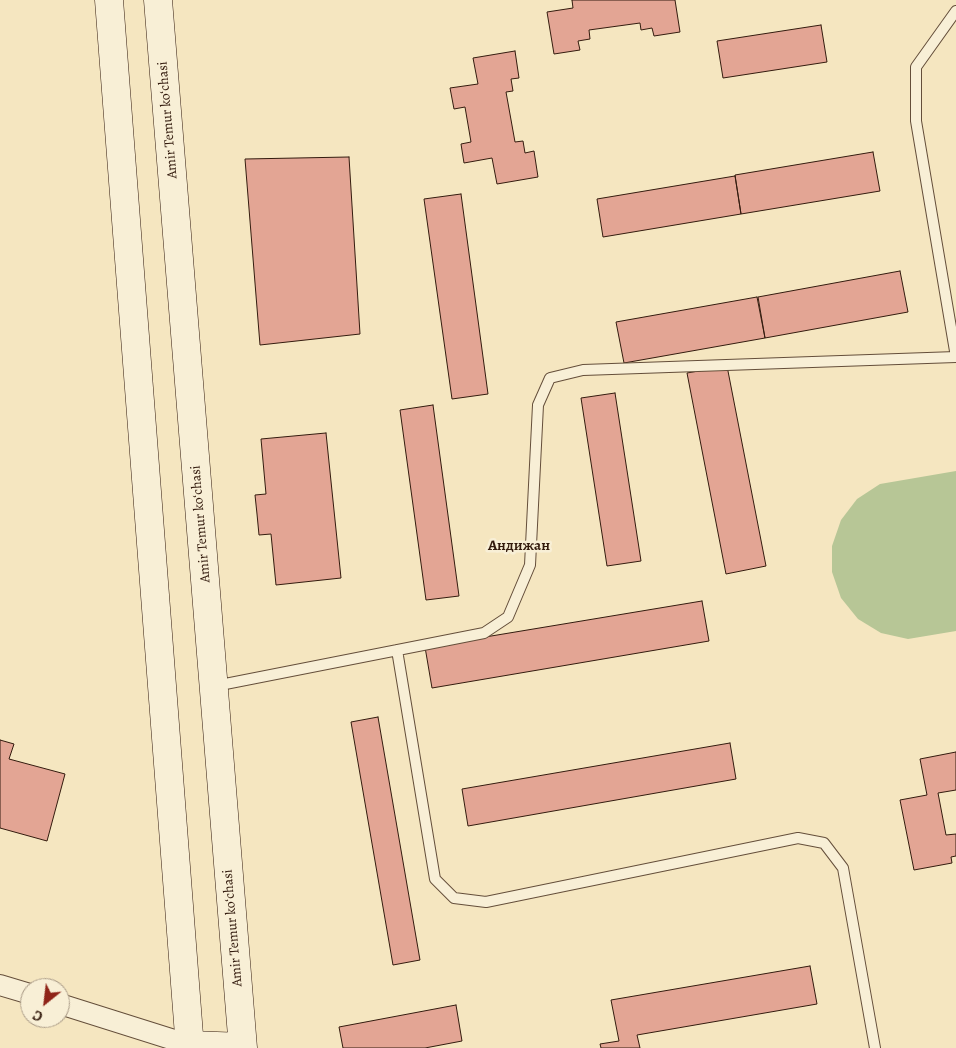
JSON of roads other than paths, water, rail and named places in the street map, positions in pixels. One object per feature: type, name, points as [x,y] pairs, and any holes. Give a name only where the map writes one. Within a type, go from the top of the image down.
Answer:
[{"type":"street","points":[[109,0],[190,1046]]},
{"type":"street","name":"Amir Temur koʻchasi","points":[[158,0],[243,1047]]},
{"type":"street","points":[[0,984],[20,991]]},
{"type":"street","points":[[70,1007],[190,1046],[243,1047]]},
{"type":"lane","points":[[214,686],[484,633],[508,617],[530,565],[538,405],[550,378],[583,370],[956,357],[916,121],[916,67],[956,11]]},
{"type":"lane","points":[[397,650],[435,879],[454,898],[486,902],[798,838],[824,844],[843,868],[875,1048]]},
{"type":"district","name":"Андижан","points":[[519,546]]}]
